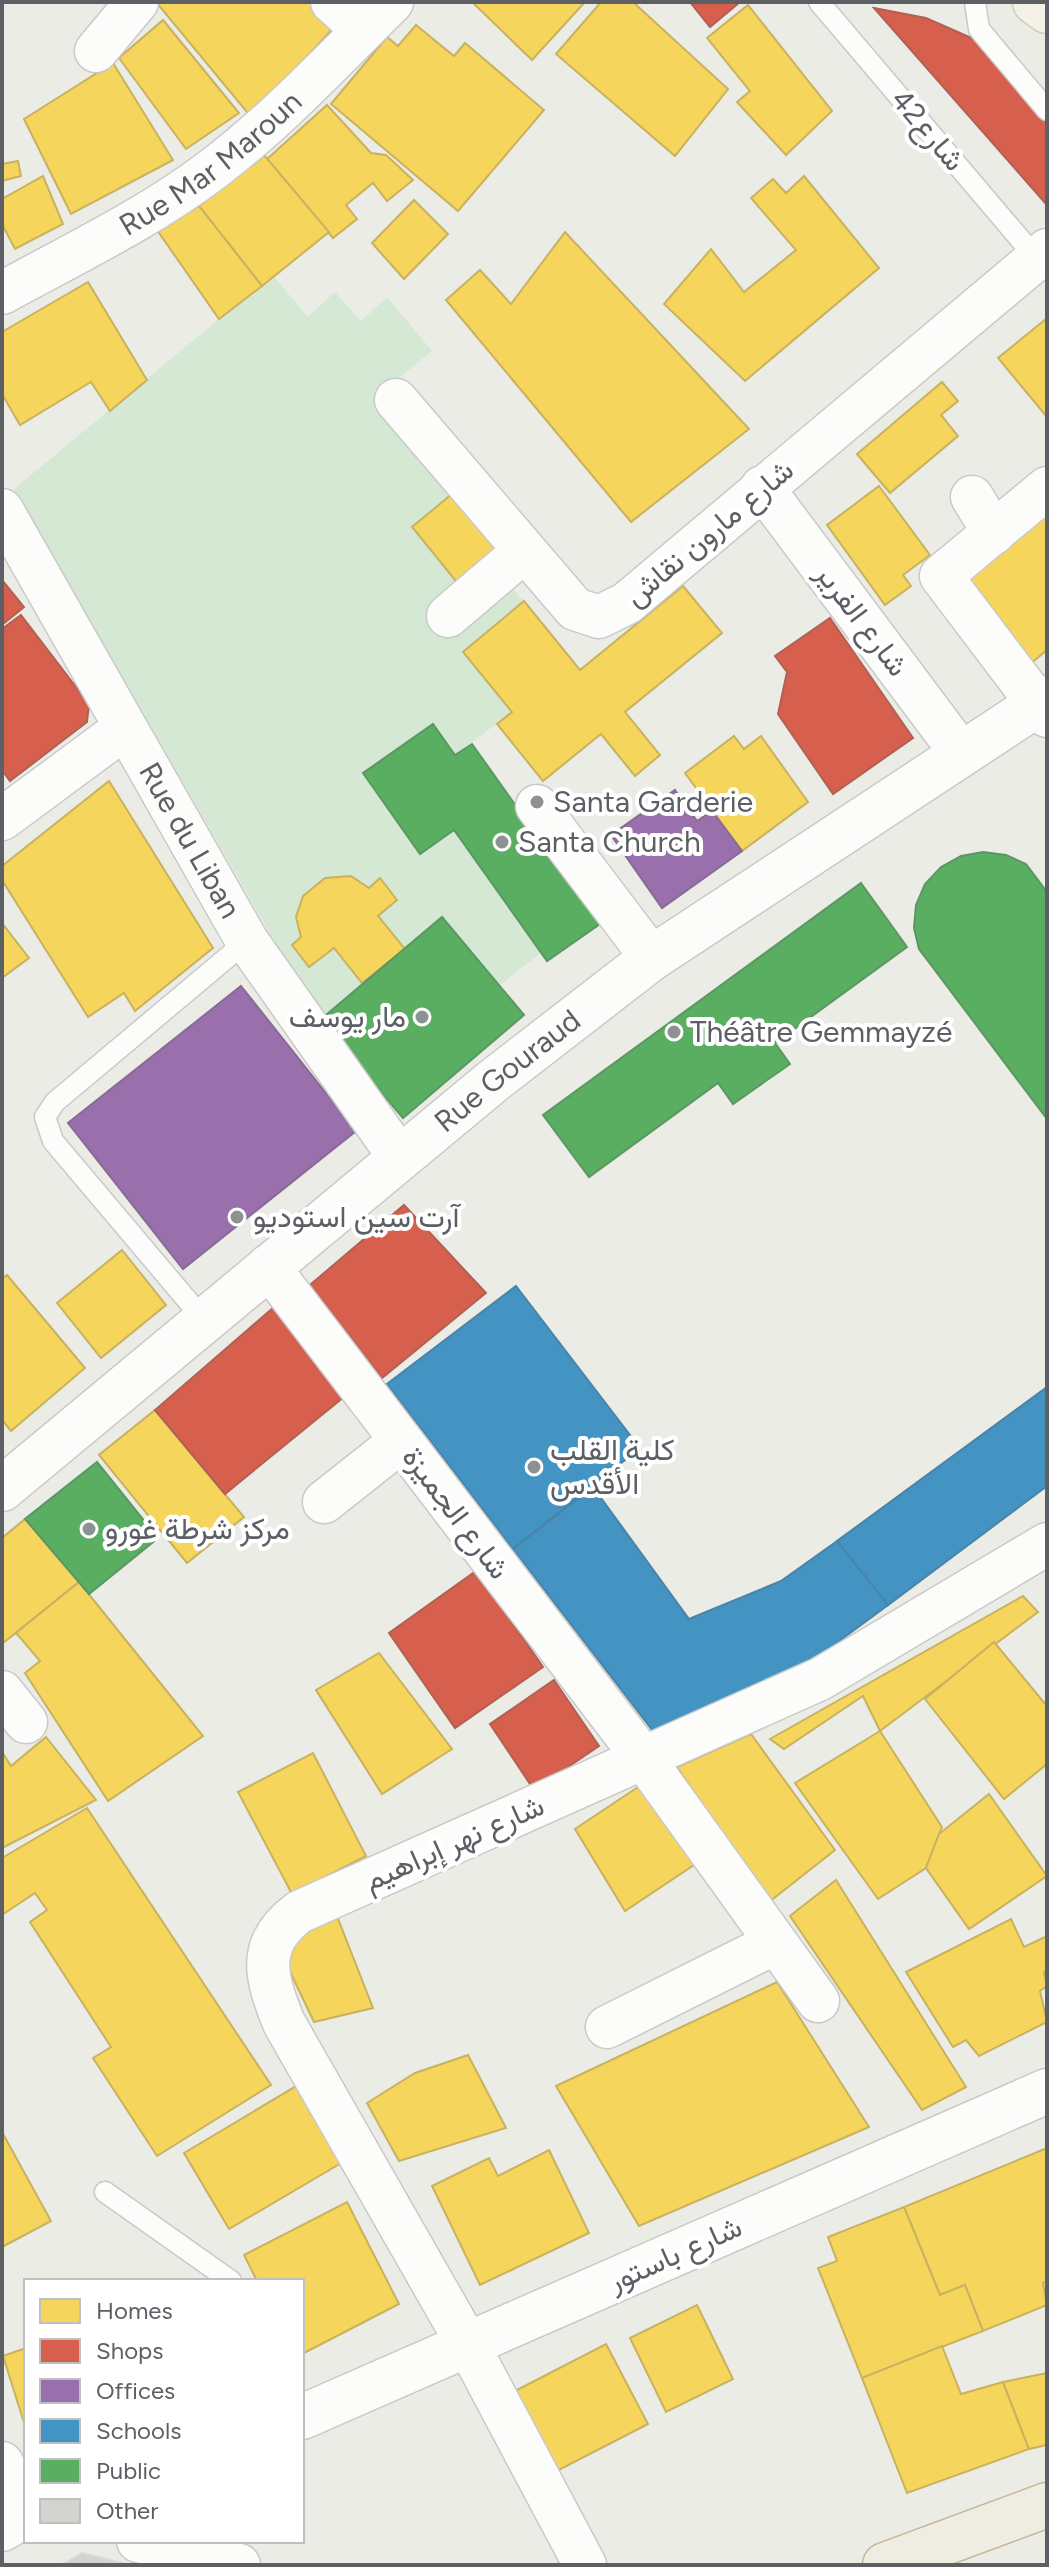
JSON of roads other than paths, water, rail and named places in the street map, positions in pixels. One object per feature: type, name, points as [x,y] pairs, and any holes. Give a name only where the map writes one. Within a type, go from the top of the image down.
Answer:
[{"type":"highway","points":[[885,2565],[1047,2505]]},
{"type":"main road","points":[[1035,2],[1047,11]]},
{"type":"street","points":[[96,51],[137,2]]},
{"type":"street","points":[[332,2],[378,16]]},
{"type":"street","name":"Rue Mar Maroun","points":[[2,293],[173,198],[211,171],[251,140],[378,16]]},
{"type":"street","name":"شارع مارون نقاش","points":[[396,400],[523,552],[575,609],[599,617],[627,603],[1042,254]]},
{"type":"street","name":"شارع الفرير","points":[[762,487],[961,753]]},
{"type":"street","points":[[1044,706],[941,576],[1047,488]]},
{"type":"street","points":[[972,497],[994,533]]},
{"type":"street","name":"Rue du Liban","points":[[2,510],[247,941],[400,1158]]},
{"type":"street","points":[[448,616],[523,552]]},
{"type":"street","name":"Rue Gouraud","points":[[2,1489],[400,1158],[652,958],[961,753],[1044,706]]},
{"type":"street","points":[[2,819],[125,728]]},
{"type":"street","points":[[537,806],[652,958]]},
{"type":"street","name":"شارع الجميزة","points":[[268,1266],[644,1759],[818,2001]]},
{"type":"street","points":[[324,1502],[401,1441]]},
{"type":"street","name":"شارع نهر إبراهيم","points":[[585,2565],[468,2345],[284,2023],[267,1978],[268,1956],[283,1924],[299,1912],[820,1679],[1047,1544]]},
{"type":"street","points":[[607,2027],[775,1943]]},
{"type":"street","name":"شارع باستور","points":[[304,2415],[1047,2091]]},
{"type":"street","points":[[2,2463],[24,2509]]},
{"type":"street","points":[[2,2529],[24,2514]]},
{"type":"street","points":[[146,2543],[239,2565]]},
{"type":"lane","name":"شارع42","points":[[819,2],[1042,254]]},
{"type":"lane","points":[[975,2],[979,29],[1047,110]]},
{"type":"lane","points":[[204,1320],[53,1141],[45,1117],[55,1102],[247,941]]},
{"type":"lane","points":[[105,2192],[228,2279]]},
{"type":"place","name":"Santa Garderie","points":[[537,802]]},
{"type":"place","name":"Santa Church","points":[[502,842]]},
{"type":"place","name":"مار يوسف","points":[[422,1017]]},
{"type":"place","name":"Théâtre Gemmayzé","points":[[674,1032]]},
{"type":"place","name":"آرت سين استوديو","points":[[237,1217]]},
{"type":"place","name":"كلية القلب الأقدس","points":[[534,1467]]},
{"type":"place","name":"مركز شرطة غورو","points":[[89,1529]]}]
